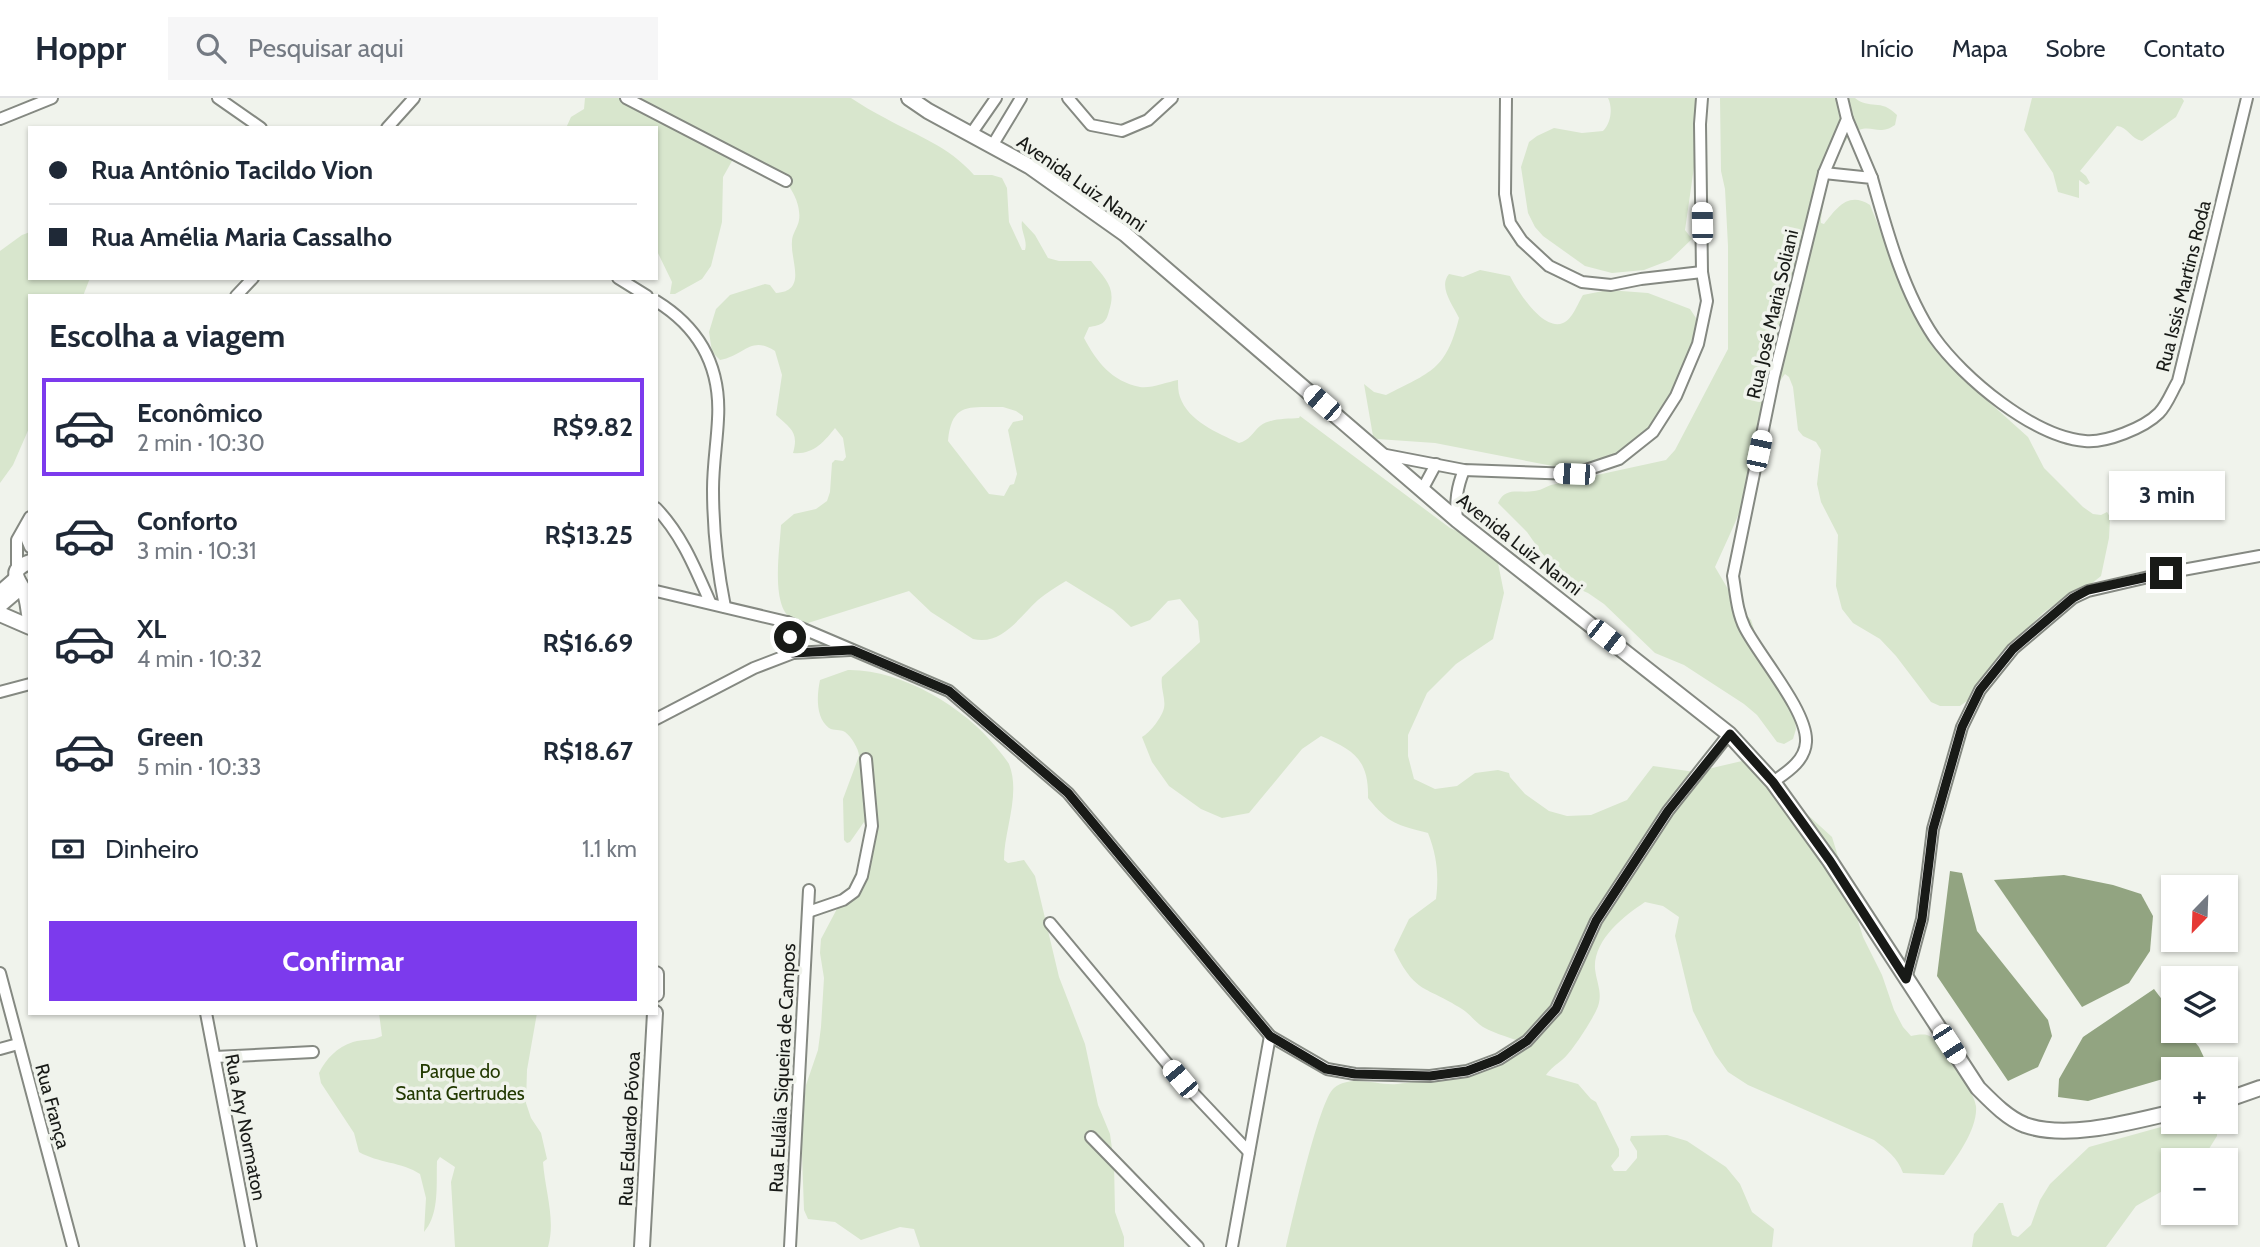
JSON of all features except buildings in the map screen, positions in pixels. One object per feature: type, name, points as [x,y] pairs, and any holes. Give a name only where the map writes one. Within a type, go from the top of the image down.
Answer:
[{"type":"street","points":[[0,119],[52,98]]},
{"type":"street","points":[[218,98],[258,126]]},
{"type":"street","points":[[389,126],[414,98]]},
{"type":"street","points":[[626,98],[786,181]]},
{"type":"street","name":"Avenida Luiz Nanni","points":[[909,98],[1029,166],[1125,234],[1457,520],[1730,734],[1773,782],[1830,861],[1978,1088],[1996,1107],[2023,1124],[2052,1130],[2099,1127],[2161,1115]]},
{"type":"street","points":[[971,134],[996,98]]},
{"type":"street","points":[[992,146],[1021,98]]},
{"type":"street","points":[[1068,98],[1091,125],[1122,131],[1147,120],[1172,98]]},
{"type":"street","points":[[1506,98],[1506,194],[1510,223],[1522,241],[1549,266],[1582,282],[1611,285],[1702,272]]},
{"type":"street","points":[[1381,454],[1464,470],[1574,474],[1619,460],[1653,432],[1676,396],[1698,344],[1707,301],[1702,272],[1702,98]]},
{"type":"street","points":[[1824,173],[1872,178],[1847,118],[1842,98]]},
{"type":"street","name":"Rua Issis Martins Roda","points":[[1872,178],[1906,281],[1934,337],[1955,362],[1983,389],[2026,419],[2085,442],[2111,439],[2159,413],[2178,381],[2247,98]]},
{"type":"street","name":"Rua José Maria Soliani","points":[[1773,782],[1802,756],[1806,743],[1805,727],[1744,626],[1737,607],[1733,576],[1774,376],[1824,173],[1847,118]]},
{"type":"street","points":[[238,294],[251,280]]},
{"type":"street","points":[[621,280],[644,294]]},
{"type":"street","points":[[658,303],[687,325],[703,345],[716,380],[718,416],[713,485],[714,522],[716,558],[725,607]]},
{"type":"street","points":[[1422,490],[1436,464]]},
{"type":"street","points":[[1457,520],[1455,502],[1464,470]]},
{"type":"street","points":[[658,510],[672,525],[710,602]]},
{"type":"street","points":[[28,522],[18,540],[28,609]]},
{"type":"street","points":[[1906,979],[1922,919],[1933,829],[1962,727],[1980,690],[2013,649],[2073,598],[2088,590],[2260,556]]},
{"type":"street","points":[[0,593],[23,580]]},
{"type":"street","points":[[0,604],[23,580]]},
{"type":"street","points":[[658,591],[787,622],[949,691],[1068,793],[1270,1036],[1326,1069],[1355,1074],[1430,1076],[1467,1071],[1499,1059],[1527,1041],[1556,1009],[1596,921],[1668,811],[1730,734]]},
{"type":"street","points":[[0,614],[28,626]]},
{"type":"street","points":[[787,622],[793,653]]},
{"type":"street","points":[[658,718],[754,668],[793,653],[852,650]]},
{"type":"street","points":[[0,692],[28,685]]},
{"type":"street","points":[[808,912],[844,900],[855,892],[862,876],[872,826],[866,759]]},
{"type":"street","name":"Rua Eulália Siqueira de Campos","points":[[790,1247],[809,890]]},
{"type":"street","points":[[1050,923],[1180,1079],[1249,1152]]},
{"type":"street","name":"Rua França","points":[[0,973],[73,1247]]},
{"type":"street","name":"Rua Ary Normaton","points":[[206,1015],[251,1247]]},
{"type":"street","name":"Rua Eduardo Póvoa","points":[[642,1247],[655,1015]]},
{"type":"street","points":[[1232,1247],[1270,1036]]},
{"type":"street","points":[[0,1049],[19,1044]]},
{"type":"street","points":[[215,1057],[313,1052]]},
{"type":"street","points":[[2238,1096],[2260,1088]]},
{"type":"street","points":[[1091,1137],[1198,1247]]},
{"type":"green space","points":[[585,98],[851,98],[932,142],[974,175],[1002,178],[1007,188],[1009,222],[1022,250],[1025,250],[1026,246],[1022,221],[1035,235],[1048,258],[1059,261],[1091,261],[1105,278],[1112,296],[1105,321],[1089,327],[1084,338],[1094,355],[1113,375],[1140,387],[1178,380],[1180,397],[1190,413],[1205,425],[1239,443],[1264,423],[1300,416],[1450,528],[1495,548],[1504,593],[1493,639],[1456,664],[1427,693],[1408,735],[1408,756],[1414,779],[1435,789],[1457,786],[1475,773],[1498,770],[1509,773],[1525,794],[1549,811],[1567,816],[1591,815],[1627,800],[1653,766],[1695,772],[1742,761],[1757,764],[1832,837],[1863,937],[1903,1027],[1911,1036],[1925,1035],[1933,1038],[1948,1055],[1970,1090],[1976,1106],[1974,1124],[1944,1175],[1903,1173],[1895,1158],[1874,1140],[1748,1085],[1728,1072],[1715,1054],[1693,1011],[1675,936],[1679,917],[1663,906],[1645,902],[1619,922],[1604,939],[1596,958],[1595,969],[1600,995],[1596,1011],[1571,1051],[1546,1075],[1578,1084],[1596,1102],[1619,1149],[1619,1156],[1611,1166],[1614,1171],[1626,1171],[1637,1158],[1631,1136],[1667,1135],[1687,1141],[1726,1167],[1740,1184],[1752,1212],[1774,1229],[1772,1247],[1286,1247],[1314,1137],[1321,1114],[1334,1088],[1357,1081],[1397,1084],[1460,1073],[1508,1060],[1521,1053],[1529,1044],[1483,1027],[1462,1009],[1422,987],[1409,975],[1394,950],[1409,919],[1436,899],[1436,866],[1428,833],[1401,825],[1382,813],[1368,798],[1366,774],[1357,758],[1342,746],[1321,736],[1302,749],[1249,813],[1222,818],[1201,809],[1169,786],[1152,762],[1142,737],[1163,712],[1162,677],[1200,642],[1198,621],[1180,599],[1168,601],[1150,620],[1131,627],[1113,610],[1066,581],[1041,597],[1001,634],[983,640],[973,639],[931,612],[909,591],[808,623],[792,619],[785,612],[779,590],[781,525],[794,514],[816,509],[827,501],[832,463],[835,460],[843,461],[846,457],[843,438],[835,428],[812,450],[793,453],[794,435],[776,415],[782,375],[775,351],[754,345],[720,360],[712,352],[709,332],[716,309],[730,295],[765,284],[770,285],[776,293],[792,287],[795,274],[792,238],[799,220],[796,200],[785,180],[768,165],[748,158],[732,161],[723,177],[722,222],[711,266],[702,279],[675,294],[670,294],[672,282],[658,253],[658,126],[567,126],[571,117],[584,109]],"holes":[[[1003,407],[1023,416],[1023,420],[1013,422],[1008,430],[1017,474],[1014,484],[1010,485],[1004,496],[989,494],[948,441],[950,428],[958,413],[965,409]]]},
{"type":"green space","points":[[1608,98],[1700,98],[1699,132],[1685,230],[1692,239],[1670,260],[1644,270],[1612,273],[1585,266],[1543,236],[1528,213],[1521,167],[1529,142],[1554,128],[1582,133],[1603,131],[1610,115]]},
{"type":"green space","points":[[1720,98],[1855,98],[1886,107],[1897,115],[1895,125],[1880,130],[1859,130],[1843,144],[1827,186],[1821,223],[1824,224],[1838,207],[1849,201],[1862,201],[1870,205],[1906,294],[1936,343],[1970,385],[2028,437],[2044,468],[2083,507],[2093,514],[2101,515],[2107,512],[2110,517],[2109,538],[2101,576],[2081,592],[2061,600],[2043,613],[2028,628],[2019,649],[1978,693],[1960,706],[1940,706],[1931,702],[1880,639],[1853,623],[1842,609],[1836,586],[1838,535],[1821,502],[1817,484],[1821,450],[1816,442],[1803,436],[1798,430],[1793,387],[1785,374],[1772,397],[1753,474],[1715,567],[1738,606],[1751,620],[1763,657],[1795,720],[1793,739],[1784,744],[1777,742],[1757,715],[1744,704],[1684,665],[1655,653],[1604,604],[1567,584],[1527,532],[1498,503],[1505,494],[1536,491],[1551,485],[1666,460],[1675,450],[1728,349],[1728,246],[1725,189],[1721,171]]},
{"type":"green space","points":[[2032,98],[2182,98],[2184,101],[2176,117],[2142,141],[2117,126],[2080,171],[2090,183],[2086,185],[2079,180],[2079,198],[2058,192],[2053,173],[2024,130]]},
{"type":"green space","points":[[28,233],[28,280],[89,280],[84,294],[28,294],[28,431],[13,465],[0,483],[0,251]]},
{"type":"green space","points":[[1480,270],[1510,276],[1518,291],[1539,316],[1555,324],[1563,323],[1569,318],[1583,295],[1608,290],[1648,293],[1690,309],[1696,318],[1696,333],[1686,373],[1645,437],[1605,461],[1585,467],[1563,468],[1435,443],[1377,439],[1373,436],[1364,384],[1374,392],[1386,395],[1415,381],[1434,367],[1448,349],[1459,318],[1446,290],[1446,279],[1449,274],[1463,277]]},
{"type":"green space","points":[[848,670],[889,676],[930,693],[983,732],[1009,764],[1013,800],[1004,860],[1008,863],[1024,860],[1035,876],[1059,977],[1085,1044],[1098,1105],[1110,1134],[1114,1163],[1115,1212],[1124,1237],[1124,1247],[920,1247],[914,1229],[900,1227],[861,1240],[835,1222],[808,1219],[804,1210],[801,1128],[806,1085],[818,1050],[821,1027],[824,978],[821,939],[858,869],[867,830],[864,822],[850,842],[844,840],[843,799],[859,753],[847,734],[831,729],[824,723],[818,706],[820,680]]},
{"type":"green space","name":"Parque do Santa Gertrudes","points":[[379,1015],[537,1015],[527,1070],[526,1103],[531,1118],[541,1133],[547,1159],[543,1162],[551,1226],[548,1247],[455,1247],[451,1182],[455,1167],[440,1157],[437,1161],[435,1207],[424,1232],[426,1198],[420,1174],[359,1152],[354,1133],[321,1083],[319,1073],[329,1058],[342,1047],[382,1036]]},
{"type":"green space","points":[[2161,1127],[2161,1134],[2217,1134],[2210,1148],[2161,1148],[2161,1192],[2136,1206],[2106,1247],[1972,1247],[1974,1234],[1999,1203],[2003,1203],[2012,1235],[2018,1237],[2031,1225],[2040,1200],[2050,1184],[2089,1147]]},
{"type":"shaded area","points":[[1950,871],[1962,873],[1977,931],[2048,1020],[2052,1036],[2038,1067],[2008,1081],[1937,976]]},
{"type":"shaded area","points":[[2064,875],[2141,894],[2153,916],[2150,951],[2129,983],[2082,1007],[1994,880]]},
{"type":"shaded area","points":[[2154,989],[2161,998],[2161,1043],[2196,1043],[2204,1057],[2161,1057],[2161,1080],[2088,1101],[2058,1097],[2059,1079],[2083,1037]]},
{"type":"route","points":[[790,637],[793,653],[852,650],[949,691],[997,730],[1068,793],[1270,1036],[1326,1069],[1355,1074],[1430,1076],[1467,1071],[1499,1059],[1527,1041],[1556,1009],[1596,921],[1668,811],[1730,734],[1773,782],[1830,861],[1906,979],[1922,919],[1933,829],[1962,727],[1980,690],[2013,649],[2073,598],[2088,590],[2166,573]]}]
